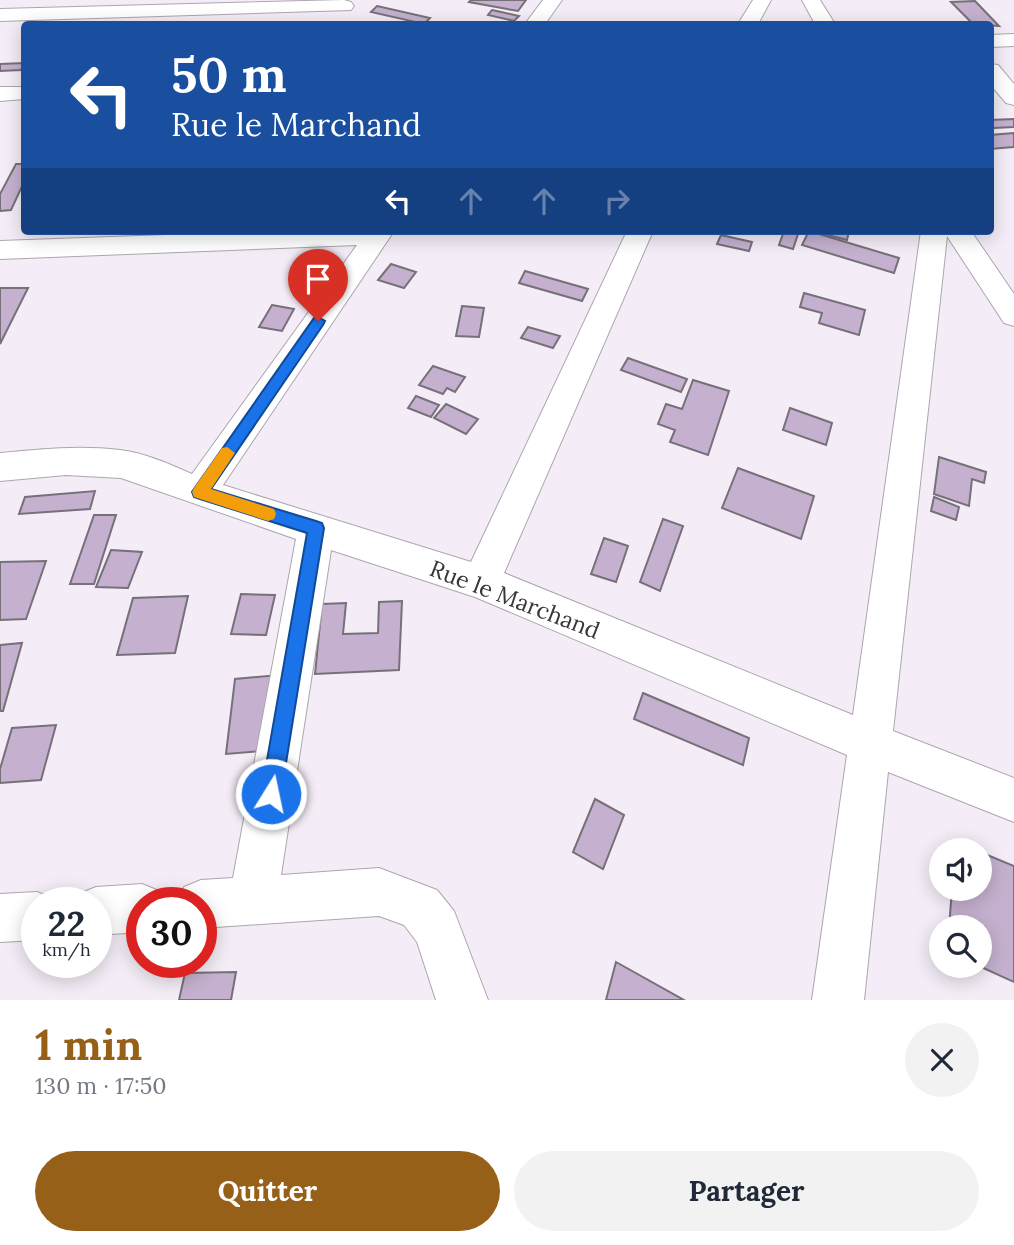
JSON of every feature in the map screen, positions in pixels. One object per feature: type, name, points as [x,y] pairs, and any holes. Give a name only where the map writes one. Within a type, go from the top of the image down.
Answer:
[{"type":"street","points":[[537,21],[553,0]]},
{"type":"street","points":[[750,21],[762,0]]},
{"type":"street","points":[[811,0],[823,21]]},
{"type":"street","points":[[0,15],[347,3]]},
{"type":"street","points":[[328,21],[347,3]]},
{"type":"street","points":[[994,41],[1014,40]]},
{"type":"street","points":[[994,75],[1014,98]]},
{"type":"street","points":[[0,94],[21,93]]},
{"type":"street","points":[[0,250],[335,235]]},
{"type":"street","points":[[200,492],[379,235]]},
{"type":"street","points":[[481,582],[638,235]]},
{"type":"street","points":[[838,1000],[934,235]]},
{"type":"street","points":[[960,235],[1014,316]]},
{"type":"street","name":"Rue le Marchand","points":[[0,467],[66,461],[121,464],[149,471],[200,492],[481,582],[871,744],[1014,800]]},
{"type":"street","points":[[253,900],[316,528]]},
{"type":"street","points":[[217,903],[379,892],[420,907],[437,928],[462,1000]]},
{"type":"street","points":[[0,918],[21,917]]},
{"type":"building","points":[[526,0],[518,11],[469,2]]},
{"type":"building","points":[[975,1],[999,26],[994,26],[994,21],[970,21],[951,2]]},
{"type":"building","points":[[377,6],[430,18],[427,21],[411,21],[371,12]]},
{"type":"building","points":[[492,10],[519,16],[514,21],[488,15]]},
{"type":"building","points":[[21,63],[21,70],[0,71],[0,64]]},
{"type":"building","points":[[1014,119],[1014,127],[994,128],[994,120]]},
{"type":"building","points":[[1014,133],[1014,147],[994,149],[994,135]]},
{"type":"building","points":[[16,164],[21,164],[21,188],[11,210],[0,211],[0,194]]},
{"type":"building","points":[[721,235],[752,242],[749,251],[717,244]]},
{"type":"building","points":[[783,235],[798,235],[793,249],[779,245]]},
{"type":"building","points":[[807,235],[822,235],[899,258],[894,273],[802,245]]},
{"type":"building","points":[[828,235],[848,235],[847,240]]},
{"type":"building","points":[[391,264],[416,272],[404,288],[378,280]]},
{"type":"building","points":[[525,271],[588,289],[582,301],[519,283]]},
{"type":"building","points":[[0,288],[28,288],[0,344]]},
{"type":"building","points":[[804,293],[865,310],[859,335],[819,323],[822,313],[800,307]]},
{"type":"building","points":[[272,305],[294,309],[282,331],[259,327]]},
{"type":"building","points":[[462,306],[484,308],[479,337],[456,336]]},
{"type":"building","points":[[528,327],[560,336],[553,348],[521,338]]},
{"type":"building","points":[[628,358],[687,379],[681,392],[621,370]]},
{"type":"building","points":[[433,366],[465,377],[455,392],[447,388],[443,394],[419,385]]},
{"type":"building","points":[[693,380],[729,391],[708,455],[670,442],[675,430],[658,424],[666,404],[682,409]]},
{"type":"building","points":[[416,396],[439,405],[431,417],[408,408]]},
{"type":"building","points":[[446,404],[478,419],[466,434],[434,418]]},
{"type":"building","points":[[790,408],[832,423],[826,445],[783,430]]},
{"type":"building","points":[[939,457],[986,472],[984,483],[972,479],[969,506],[934,494]]},
{"type":"building","points":[[738,468],[814,496],[801,539],[722,508]]},
{"type":"building","points":[[95,491],[90,509],[19,514],[25,497]]},
{"type":"building","points":[[934,497],[959,507],[956,520],[931,511]]},
{"type":"building","points":[[94,515],[116,515],[94,584],[70,584]]},
{"type":"building","points":[[663,519],[683,526],[660,591],[640,582]]},
{"type":"building","points":[[604,538],[628,546],[616,582],[591,574]]},
{"type":"building","points":[[111,550],[142,552],[128,588],[96,587]]},
{"type":"building","points":[[46,561],[26,619],[0,620],[0,562]]},
{"type":"building","points":[[241,594],[275,595],[266,635],[231,634]]},
{"type":"building","points":[[188,596],[175,653],[117,655],[133,598]]},
{"type":"building","points":[[402,601],[399,670],[315,674],[322,604],[346,603],[343,634],[378,633],[379,602]]},
{"type":"building","points":[[22,643],[3,711],[0,711],[0,645]]},
{"type":"building","points":[[279,675],[273,750],[226,754],[235,679]]},
{"type":"building","points":[[643,693],[749,738],[743,765],[634,719]]},
{"type":"building","points":[[56,725],[41,780],[0,783],[0,769],[12,728]]},
{"type":"building","points":[[595,799],[624,815],[603,869],[573,852]]},
{"type":"building","points":[[992,857],[1014,866],[1014,982],[992,972],[992,915],[950,915],[951,901],[992,901]]},
{"type":"building","points":[[616,962],[684,1000],[606,1000]]},
{"type":"building","points":[[217,972],[236,972],[231,1000],[179,1000],[184,978],[217,978]]},
{"type":"slow traffic","points":[[227,453],[200,492],[268,514]]},
{"type":"route","points":[[271,794],[316,528],[200,492],[318,321]]}]
